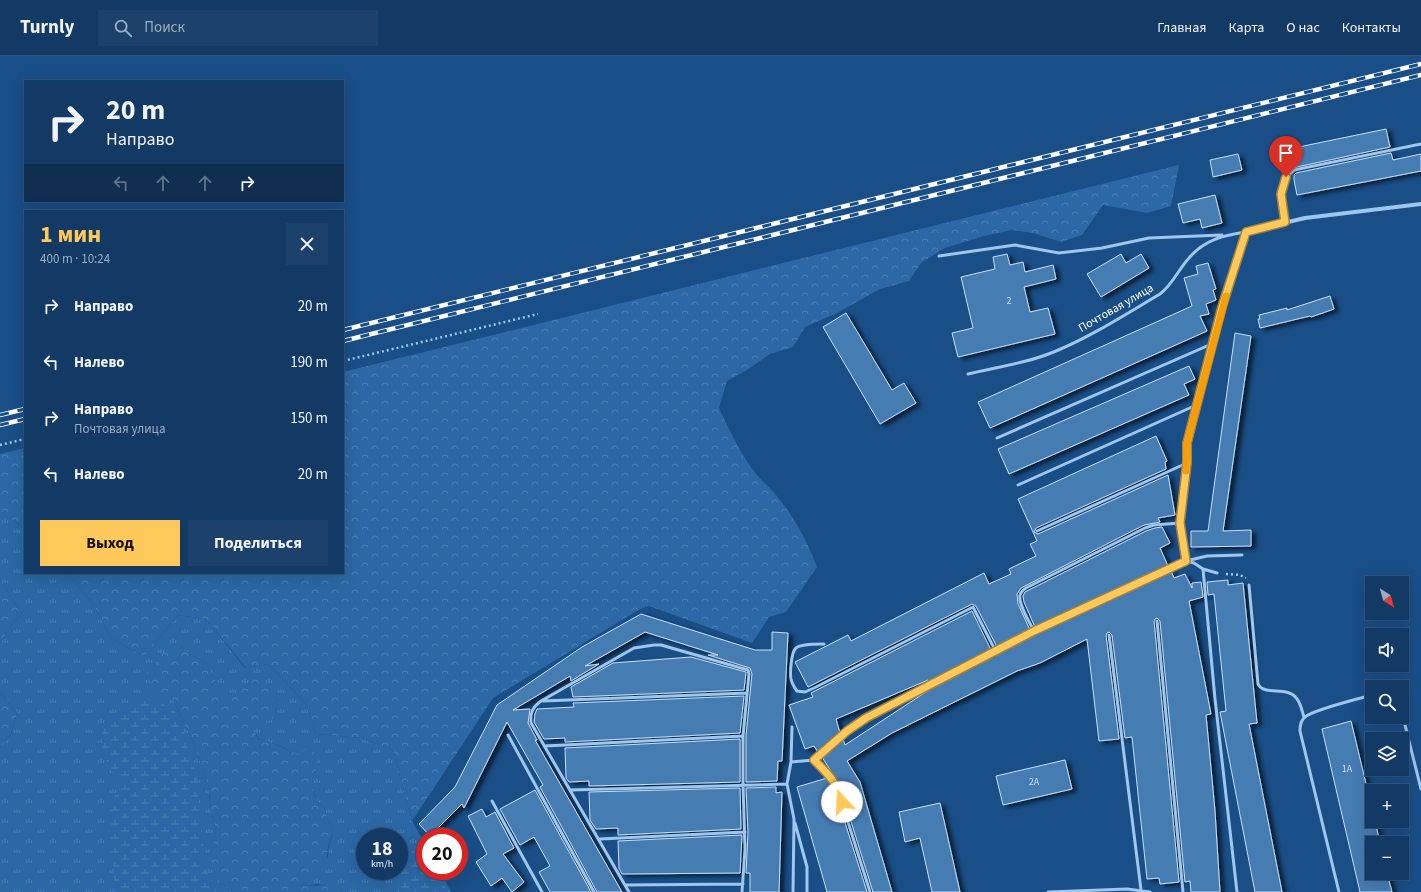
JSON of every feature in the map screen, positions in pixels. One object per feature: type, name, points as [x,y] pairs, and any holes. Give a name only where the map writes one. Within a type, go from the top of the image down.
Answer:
[{"type":"street","name":"Почтовая улица","points":[[1246,232],[1305,218],[1421,204]]},
{"type":"lane","points":[[1285,222],[1281,194],[1286,177],[1294,170],[1421,144]]},
{"type":"lane","points":[[1186,561],[1180,523],[1187,463],[1187,443],[1222,307],[1246,232]]},
{"type":"lane","name":"Почтовая улица","points":[[968,374],[1031,360],[1055,352],[1081,340],[1168,288],[1189,258],[1212,240],[1227,235],[1246,232]]},
{"type":"lane","points":[[939,256],[1015,245],[1059,253],[1102,248],[1149,238],[1227,235]]},
{"type":"lane","points":[[997,438],[1206,346],[1212,348]]},
{"type":"lane","points":[[1018,485],[1192,407],[1196,408]]},
{"type":"lane","points":[[1037,532],[1187,463]]},
{"type":"lane","points":[[1034,631],[1020,602],[1021,591],[1145,528],[1180,523]]},
{"type":"lane","points":[[790,762],[814,760],[847,731],[866,718],[1034,631],[1186,561],[1206,556],[1242,555]]},
{"type":"lane","points":[[1186,561],[1194,563],[1203,569],[1217,572]]},
{"type":"lane","points":[[1203,569],[1215,699],[1237,892]]},
{"type":"lane","points":[[1249,585],[1258,684],[1260,688],[1265,690],[1288,692],[1294,695],[1298,700],[1304,717]]},
{"type":"lane","points":[[824,644],[799,646],[794,649],[792,654],[791,679],[797,691],[805,692],[814,688],[973,607],[996,652]]},
{"type":"lane","points":[[1157,621],[1183,892]]},
{"type":"lane","points":[[1109,635],[1141,890]]},
{"type":"lane","points":[[630,892],[532,723],[530,715],[535,706],[541,701],[634,648],[661,645],[748,670],[749,674],[743,736],[745,832],[742,892]]},
{"type":"lane","points":[[541,701],[747,693]]},
{"type":"lane","points":[[1339,892],[1300,731],[1301,723],[1304,717],[1314,712],[1365,697]]},
{"type":"lane","points":[[1405,724],[1421,789]]},
{"type":"lane","points":[[792,727],[787,784],[794,819],[808,867],[807,892]]},
{"type":"lane","points":[[508,735],[594,892]]},
{"type":"lane","points":[[545,746],[743,736]]},
{"type":"lane","points":[[814,760],[833,780],[837,787],[870,892]]},
{"type":"lane","points":[[571,790],[743,784],[787,784]]},
{"type":"lane","points":[[492,801],[542,892]]},
{"type":"lane","points":[[793,892],[794,819]]},
{"type":"lane","points":[[600,839],[745,832]]},
{"type":"lane","points":[[626,885],[743,884]]},
{"type":"lane","points":[[1048,892],[1127,889],[1150,892]]},
{"type":"path","points":[[344,361],[538,314]]},
{"type":"path","points":[[0,445],[24,439]]},
{"type":"path","points":[[1217,572],[1244,576],[1248,580],[1249,585]]},
{"type":"green space","points":[[1179,165],[1171,206],[1147,213],[1103,205],[1082,235],[1061,242],[1033,233],[1012,230],[984,236],[945,248],[921,263],[909,281],[880,289],[837,313],[805,327],[793,347],[770,354],[747,370],[727,381],[719,408],[748,463],[776,495],[794,521],[809,547],[817,567],[786,612],[769,617],[752,643],[649,606],[640,609],[493,698],[412,821],[393,750],[361,738],[316,734],[307,706],[284,680],[268,664],[246,668],[206,619],[178,615],[144,657],[111,638],[94,605],[68,574],[344,574],[344,372]]},
{"type":"green space","points":[[24,448],[24,528],[0,511],[0,454]]},
{"type":"green space","points":[[0,511],[24,528],[24,574],[68,574],[94,605],[111,638],[144,657],[178,615],[206,619],[245,668],[268,664],[284,680],[307,706],[316,734],[361,738],[393,750],[412,821],[416,828],[416,880],[445,880],[451,892],[342,892],[341,889],[318,884],[298,887],[315,877],[328,856],[329,844],[332,837],[333,828],[327,819],[325,809],[317,801],[312,788],[312,779],[317,769],[290,751],[259,739],[252,729],[256,677],[248,686],[225,700],[205,662],[193,656],[180,646],[173,699],[192,739],[208,784],[211,810],[216,831],[210,854],[220,882],[232,892],[0,892],[0,748],[11,734],[17,713],[0,692],[0,644],[9,628],[22,614],[0,578]]},
{"type":"green space","points":[[0,578],[22,614],[9,628],[0,644]]},
{"type":"green space","points":[[180,646],[193,656],[205,662],[225,699],[248,686],[256,676],[267,685],[272,699],[273,718],[253,729],[258,739],[270,742],[297,754],[310,747],[317,756],[317,769],[312,779],[312,788],[317,801],[325,809],[327,819],[333,828],[333,832],[323,870],[315,877],[299,886],[328,885],[341,889],[342,892],[232,892],[220,882],[215,874],[210,854],[216,831],[211,810],[208,784],[192,739],[173,699],[162,696],[155,691],[147,673],[162,654]]},
{"type":"green space","points":[[0,692],[17,713],[11,734],[0,748]]},
{"type":"green space","points":[[144,699],[156,701],[169,707],[181,717],[189,755],[196,772],[200,822],[204,841],[200,861],[215,885],[217,892],[114,892],[114,870],[108,840],[111,805],[121,781],[108,767],[103,747],[103,727]]},
{"type":"green space","points":[[411,848],[416,853],[416,880],[441,880],[448,892],[400,892],[399,880],[408,880],[408,850]]},
{"type":"building","points":[[1386,129],[1390,147],[1292,168],[1289,149]]},
{"type":"building","points":[[1391,153],[1393,160],[1421,154],[1421,171],[1297,195],[1294,180],[1294,175],[1296,173]]},
{"type":"building","points":[[1238,154],[1242,170],[1213,177],[1210,160]]},
{"type":"building","points":[[1215,195],[1222,223],[1202,228],[1200,219],[1183,223],[1178,204]]},
{"type":"building","points":[[1007,254],[1010,265],[1023,262],[1025,272],[1053,265],[1056,279],[1024,287],[1030,312],[1048,308],[1055,334],[958,357],[952,333],[973,328],[961,277],[995,269],[993,257]]},
{"type":"building","points":[[1121,254],[1126,263],[1141,254],[1149,268],[1101,297],[1087,274]]},
{"type":"building","points":[[1208,263],[1216,289],[1213,290],[1216,300],[1206,304],[1209,314],[1200,316],[1207,331],[990,428],[978,402],[1192,306],[1184,278],[1198,274],[1196,266]]},
{"type":"building","points":[[1330,296],[1334,309],[1311,317],[1260,328],[1258,319],[1260,319],[1259,315],[1287,308],[1287,310]]},
{"type":"building","points":[[846,313],[892,390],[904,383],[916,403],[880,424],[823,327]]},
{"type":"building","points":[[1235,333],[1251,336],[1223,531],[1251,530],[1251,546],[1191,547],[1191,531],[1208,531]]},
{"type":"building","points":[[1189,366],[1195,379],[1184,384],[1189,395],[1009,474],[998,449]]},
{"type":"building","points":[[1156,436],[1167,461],[1165,462],[1166,469],[1036,528],[1034,532],[1038,534],[1168,475],[1175,515],[1158,518],[1160,522],[1144,525],[1021,588],[1017,594],[1018,604],[1030,630],[997,647],[976,606],[972,604],[808,687],[795,662],[848,635],[851,641],[984,573],[989,584],[1011,574],[1009,569],[1036,556],[1030,544],[1037,541],[1018,499]]},
{"type":"building","points":[[1162,527],[1170,543],[1160,548],[1168,566],[1035,627],[1024,602],[1023,596],[1025,592],[1146,531]]},
{"type":"building","points":[[1171,571],[1174,578],[1185,574],[1192,588],[1192,583],[1201,582],[1203,597],[1189,601],[1211,714],[1206,715],[1215,811],[1220,892],[1191,892],[1190,881],[1185,882],[1160,621],[1157,618],[1154,621],[1179,882],[1160,884],[1159,878],[1147,879],[1132,737],[1125,738],[1112,635],[1109,632],[1106,635],[1119,739],[1099,741],[1087,639],[1040,663],[1017,671],[892,733],[847,761],[860,782],[892,892],[873,892],[840,786],[822,757],[843,739],[845,745],[932,687],[1035,634]]},
{"type":"building","points":[[1228,580],[1228,585],[1243,583],[1257,723],[1249,724],[1282,892],[1255,892],[1220,712],[1226,711],[1214,594],[1208,595],[1207,582]]},
{"type":"building","points":[[972,611],[991,650],[929,682],[928,680],[836,719],[840,733],[818,752],[814,746],[805,749],[789,705],[813,697],[811,693]]},
{"type":"building","points":[[641,614],[755,650],[772,650],[772,632],[788,633],[782,761],[778,761],[777,781],[746,782],[746,736],[752,674],[750,668],[708,655],[718,655],[645,632],[585,666],[599,664],[571,681],[570,676],[513,710],[530,709],[528,723],[537,740],[535,740],[622,892],[597,892],[540,787],[543,785],[507,722],[464,808],[462,804],[438,828],[423,828],[419,824],[455,787],[497,705],[582,647]]},
{"type":"building","points":[[691,657],[746,672],[744,690],[573,697],[571,687],[613,663]]},
{"type":"building","points":[[744,696],[740,733],[565,742],[565,738],[544,739],[534,722],[537,709],[574,707],[573,703]]},
{"type":"building","points":[[1351,721],[1366,784],[1365,828],[1377,828],[1378,836],[1365,836],[1365,880],[1389,880],[1392,892],[1360,892],[1322,729]]},
{"type":"building","points":[[740,739],[740,782],[589,786],[589,781],[569,782],[566,778],[565,748]]},
{"type":"building","points":[[1065,760],[1072,789],[1003,805],[996,776]]},
{"type":"building","points":[[827,778],[834,788],[867,892],[827,892],[797,787]]},
{"type":"building","points":[[776,787],[776,793],[782,792],[779,892],[750,892],[750,873],[746,873],[748,832],[746,788]]},
{"type":"building","points":[[740,788],[741,829],[618,835],[618,828],[596,829],[590,820],[589,792]]},
{"type":"building","points":[[535,790],[591,892],[550,892],[539,872],[550,866],[534,837],[520,845],[500,809]]},
{"type":"building","points":[[940,803],[960,892],[932,892],[920,838],[905,842],[899,812]]},
{"type":"building","points":[[482,809],[486,817],[495,812],[514,848],[503,854],[524,882],[512,892],[502,878],[491,886],[476,862],[487,854],[468,816]]},
{"type":"building","points":[[742,835],[740,873],[622,874],[619,868],[618,841]]},
{"type":"railway","points":[[344,330],[1421,64]]},
{"type":"railway","points":[[344,341],[1421,75]]},
{"type":"railway","points":[[0,415],[24,409]]},
{"type":"railway","points":[[0,425],[24,419]]},
{"type":"slow traffic","points":[[1186,471],[1187,443],[1226,296]]},
{"type":"route","points":[[842,802],[833,780],[814,760],[847,731],[866,718],[1034,631],[1186,561],[1182,545],[1180,523],[1187,463],[1187,443],[1222,307],[1246,232],[1285,222],[1281,194],[1286,177]]}]
